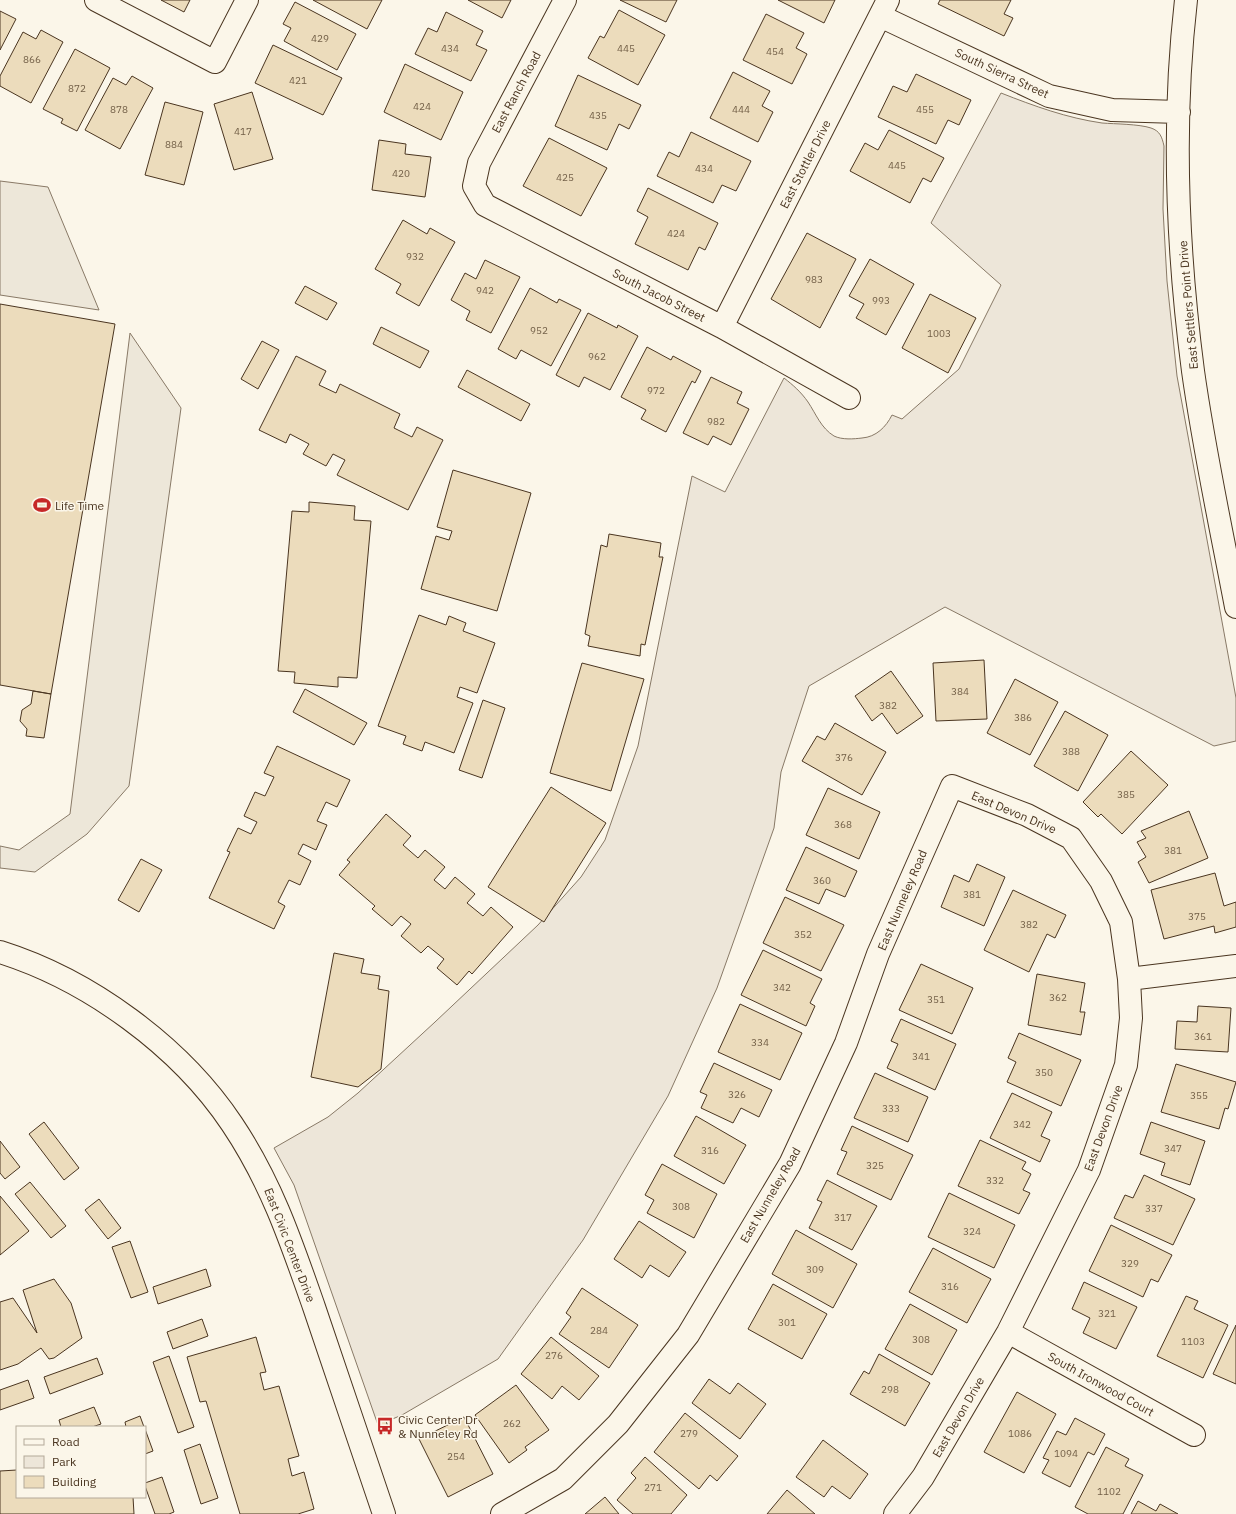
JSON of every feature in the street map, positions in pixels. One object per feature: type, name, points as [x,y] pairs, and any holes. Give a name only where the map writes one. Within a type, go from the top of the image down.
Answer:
[{"type":"street","points":[[96,0],[215,62],[247,0]]},
{"type":"street","name":"East Ranch Road","points":[[474,186],[479,163],[565,0]]},
{"type":"street","name":"East Settlers Point Drive","points":[[1186,0],[1179,112],[1180,213],[1187,317],[1201,423],[1236,607]]},
{"type":"street","name":"South Sierra Street","points":[[884,8],[1050,96],[1112,110],[1179,112]]},
{"type":"street","name":"East Stottler Drive","points":[[722,327],[884,8]]},
{"type":"street","name":"South Jacob Street","points":[[474,186],[485,205],[722,327],[849,398]]},
{"type":"street","name":"East Devon Drive","points":[[895,1514],[923,1477],[1008,1332],[1089,1170],[1126,1065],[1131,1018],[1129,979],[1121,922],[1101,881],[1071,838],[1027,815],[952,786]]},
{"type":"street","name":"East Nunneley Road","points":[[502,1514],[563,1479],[618,1424],[688,1335],[790,1164],[846,1043],[878,954],[952,786]]},
{"type":"street","name":"East Civic Center Drive","points":[[0,952],[21,959],[66,979],[139,1027],[164,1046],[208,1093],[231,1122],[261,1172],[286,1227],[384,1514]]},
{"type":"street","points":[[1129,979],[1236,966]]},
{"type":"street","name":"South Ironwood Court","points":[[1008,1332],[1194,1435]]},
{"type":"green space","points":[[1001,93],[1063,115],[1102,123],[1134,125],[1151,128],[1159,133],[1162,140],[1164,146],[1163,209],[1167,281],[1177,376],[1236,698],[1236,741],[1214,746],[945,607],[809,686],[781,772],[774,828],[717,988],[668,1096],[583,1240],[498,1359],[402,1415],[378,1425],[294,1185],[274,1148],[328,1117],[358,1093],[435,1022],[538,925],[581,877],[605,840],[638,746],[692,476],[725,492],[784,378],[803,395],[822,425],[829,433],[844,439],[852,439],[872,436],[887,424],[892,415],[902,419],[959,369],[1001,285],[931,223]]},
{"type":"shaded area","points":[[0,181],[48,187],[99,310],[0,295]]},
{"type":"shaded area","points":[[130,333],[181,408],[129,786],[87,834],[35,872],[0,868],[0,846],[19,850],[70,814]]},
{"type":"building","points":[[161,0],[190,0],[184,12]]},
{"type":"building","points":[[313,0],[382,0],[367,29]]},
{"type":"building","points":[[468,0],[511,0],[502,18]]},
{"type":"building","points":[[620,0],[677,0],[666,22]]},
{"type":"building","points":[[778,0],[835,0],[824,23]]},
{"type":"building","points":[[940,0],[1011,0],[1004,14],[1013,18],[1004,36],[938,4]]},
{"type":"building","points":[[295,2],[356,34],[337,70],[284,41],[291,28],[283,24]]},
{"type":"building","points":[[619,10],[665,35],[638,85],[588,58],[600,36],[604,38]]},
{"type":"building","points":[[0,11],[16,19],[0,50]]},
{"type":"building","points":[[446,12],[483,31],[476,45],[487,50],[471,81],[415,54],[428,28],[437,32]]},
{"type":"building","points":[[766,14],[804,33],[796,48],[807,54],[792,84],[743,60]]},
{"type":"building","points":[[41,30],[63,42],[31,103],[0,86],[0,76],[23,32],[36,39]]},
{"type":"building","points":[[273,45],[342,78],[323,115],[255,83]]},
{"type":"building","points":[[75,49],[110,68],[77,131],[61,123],[63,119],[43,109]]},
{"type":"building","points":[[405,64],[463,92],[441,140],[384,112]]},
{"type":"building","points":[[733,72],[770,91],[762,106],[773,112],[758,142],[710,118]]},
{"type":"building","points":[[916,74],[971,100],[959,125],[948,120],[936,144],[878,117],[893,86],[907,92]]},
{"type":"building","points":[[578,75],[641,105],[629,129],[619,124],[607,150],[555,126]]},
{"type":"building","points":[[132,76],[153,88],[120,149],[85,130],[113,78],[126,85]]},
{"type":"building","points":[[252,92],[273,159],[234,170],[214,104]]},
{"type":"building","points":[[165,102],[203,112],[184,185],[145,175]]},
{"type":"building","points":[[889,130],[944,158],[931,182],[923,178],[910,203],[850,171],[865,143],[878,150]]},
{"type":"building","points":[[691,132],[751,161],[736,191],[722,185],[713,203],[657,176],[669,152],[679,157]]},
{"type":"building","points":[[549,138],[607,168],[581,216],[523,186]]},
{"type":"building","points":[[379,140],[406,144],[405,154],[431,157],[425,197],[372,190]]},
{"type":"building","points":[[648,188],[718,223],[705,250],[699,247],[688,270],[635,244],[648,217],[637,211]]},
{"type":"building","points":[[403,220],[427,234],[430,228],[455,242],[419,306],[396,293],[401,284],[375,269]]},
{"type":"building","points":[[807,233],[856,259],[820,328],[771,299]]},
{"type":"building","points":[[870,259],[914,284],[886,335],[856,318],[864,304],[849,296]]},
{"type":"building","points":[[485,260],[520,277],[491,333],[466,320],[470,311],[451,300],[465,273],[476,279]]},
{"type":"building","points":[[305,286],[337,303],[327,320],[295,303]]},
{"type":"building","points":[[530,288],[557,303],[559,299],[581,310],[551,366],[521,350],[516,359],[498,349]]},
{"type":"building","points":[[930,294],[976,318],[948,373],[902,348]]},
{"type":"building","name":"Life Time","points":[[0,304],[115,324],[51,694],[0,685]]},
{"type":"building","points":[[588,313],[617,328],[618,325],[638,336],[610,390],[584,377],[579,387],[556,375]]},
{"type":"building","points":[[381,327],[429,351],[420,368],[373,344]]},
{"type":"building","points":[[262,341],[279,350],[258,389],[241,379]]},
{"type":"building","points":[[647,347],[671,360],[673,356],[701,371],[695,383],[692,381],[666,432],[641,419],[646,410],[621,397]]},
{"type":"building","points":[[296,356],[326,371],[319,385],[336,393],[340,384],[400,414],[394,428],[412,437],[417,427],[443,440],[408,510],[337,475],[345,460],[333,454],[326,466],[303,454],[309,444],[290,434],[286,443],[259,430]]},
{"type":"building","points":[[467,370],[530,404],[521,421],[458,387]]},
{"type":"building","points":[[711,377],[742,392],[737,403],[749,409],[731,445],[713,436],[708,445],[683,433]]},
{"type":"building","points":[[453,470],[531,493],[497,611],[421,589],[436,536],[449,540],[452,531],[437,527]]},
{"type":"building","points":[[309,502],[355,506],[354,520],[371,521],[357,678],[338,677],[338,687],[294,683],[295,672],[278,671],[292,511],[309,512]]},
{"type":"building","points":[[609,534],[661,543],[659,557],[663,557],[645,645],[641,644],[640,656],[588,646],[590,636],[585,634],[601,545],[607,547]]},
{"type":"building","points":[[419,615],[446,625],[449,616],[466,623],[463,631],[495,643],[477,693],[460,687],[457,697],[473,703],[454,753],[425,742],[422,751],[403,744],[406,736],[378,726]]},
{"type":"building","points":[[984,660],[987,719],[936,721],[933,663]]},
{"type":"building","points":[[582,663],[644,679],[611,791],[550,773]]},
{"type":"building","points":[[891,671],[923,716],[897,734],[882,713],[872,721],[855,696]]},
{"type":"building","points":[[1015,679],[1058,702],[1030,755],[987,733]]},
{"type":"building","points":[[305,689],[367,723],[354,745],[293,712]]},
{"type":"building","points":[[33,691],[51,694],[44,738],[26,736],[27,729],[20,721],[22,710],[31,704]]},
{"type":"building","points":[[483,700],[505,708],[482,778],[459,770]]},
{"type":"building","points":[[1065,711],[1108,735],[1078,791],[1034,766]]},
{"type":"building","points":[[835,723],[886,752],[862,795],[802,761],[817,736],[825,740]]},
{"type":"building","points":[[277,746],[350,780],[337,807],[326,802],[317,821],[327,825],[316,850],[303,844],[298,854],[311,861],[300,885],[289,880],[278,902],[285,906],[274,929],[209,898],[230,852],[227,851],[238,828],[251,834],[257,822],[244,816],[255,792],[265,796],[274,777],[264,773]]},
{"type":"building","points":[[1131,751],[1168,785],[1122,834],[1101,814],[1098,817],[1083,802]]},
{"type":"building","points":[[551,787],[606,823],[544,922],[488,887]]},
{"type":"building","points":[[828,788],[880,812],[859,859],[806,835]]},
{"type":"building","points":[[1189,811],[1208,858],[1149,883],[1138,862],[1146,857],[1137,842],[1146,838],[1141,831]]},
{"type":"building","points":[[386,814],[411,836],[403,845],[418,858],[425,850],[445,867],[434,880],[445,889],[455,877],[475,894],[467,903],[483,916],[491,907],[513,927],[472,974],[469,971],[457,985],[437,968],[444,959],[428,946],[421,953],[401,936],[411,924],[401,916],[392,926],[372,909],[375,906],[339,875],[350,862],[347,860]]},
{"type":"building","points":[[806,847],[857,871],[845,897],[826,889],[819,904],[786,890]]},
{"type":"building","points":[[141,859],[162,870],[139,912],[118,900]]},
{"type":"building","points":[[977,864],[1005,877],[984,926],[941,907],[954,875],[969,882]]},
{"type":"building","points":[[1215,873],[1224,906],[1236,902],[1236,927],[1215,933],[1214,926],[1164,939],[1151,890]]},
{"type":"building","points":[[1013,890],[1066,915],[1055,938],[1047,934],[1029,972],[984,950]]},
{"type":"building","points":[[785,897],[844,925],[821,971],[763,943]]},
{"type":"building","points":[[763,950],[822,979],[810,1003],[815,1006],[806,1026],[741,995]]},
{"type":"building","points":[[334,953],[364,959],[361,973],[380,976],[378,989],[389,991],[381,1069],[358,1087],[311,1077]]},
{"type":"building","points":[[921,964],[973,988],[952,1034],[899,1010]]},
{"type":"building","points":[[1037,974],[1085,983],[1080,1012],[1085,1012],[1081,1035],[1028,1025]]},
{"type":"building","points":[[740,1004],[802,1033],[780,1080],[718,1052]]},
{"type":"building","points":[[1198,1006],[1231,1008],[1228,1052],[1175,1049],[1177,1021],[1197,1022]]},
{"type":"building","points":[[901,1019],[956,1044],[935,1090],[887,1068],[898,1044],[891,1041]]},
{"type":"building","points":[[1019,1033],[1081,1060],[1061,1106],[1007,1082],[1016,1062],[1008,1058]]},
{"type":"building","points":[[714,1063],[772,1090],[759,1117],[741,1108],[733,1123],[701,1108],[707,1095],[700,1092]]},
{"type":"building","points":[[1176,1064],[1236,1082],[1228,1109],[1225,1108],[1219,1129],[1161,1112]]},
{"type":"building","points":[[875,1073],[928,1097],[908,1142],[854,1118]]},
{"type":"building","points":[[1012,1093],[1052,1112],[1041,1136],[1050,1140],[1040,1162],[990,1138]]},
{"type":"building","points":[[696,1116],[746,1145],[724,1184],[674,1156]]},
{"type":"building","points":[[44,1122],[79,1168],[64,1180],[29,1134]]},
{"type":"building","points":[[1151,1122],[1205,1141],[1190,1185],[1161,1175],[1165,1163],[1140,1154]]},
{"type":"building","points":[[852,1126],[913,1155],[891,1200],[837,1174],[847,1152],[841,1150]]},
{"type":"building","points":[[980,1140],[1026,1162],[1022,1169],[1031,1174],[1023,1190],[1030,1193],[1019,1214],[958,1186]]},
{"type":"building","points":[[0,1141],[20,1167],[5,1179],[0,1173]]},
{"type":"building","points":[[662,1164],[717,1194],[694,1238],[647,1213],[654,1200],[645,1195]]},
{"type":"building","points":[[1144,1175],[1195,1199],[1173,1245],[1114,1218],[1125,1195],[1133,1198]]},
{"type":"building","points":[[827,1180],[877,1206],[852,1250],[809,1228],[822,1202],[817,1200]]},
{"type":"building","points":[[30,1182],[66,1226],[51,1238],[15,1194]]},
{"type":"building","points":[[949,1193],[1015,1225],[994,1268],[928,1237]]},
{"type":"building","points":[[0,1196],[29,1231],[0,1255]]},
{"type":"building","points":[[99,1199],[121,1228],[108,1239],[85,1210]]},
{"type":"building","points":[[639,1221],[686,1252],[669,1277],[650,1265],[642,1278],[614,1259]]},
{"type":"building","points":[[1111,1225],[1172,1255],[1158,1282],[1151,1279],[1143,1297],[1089,1271]]},
{"type":"building","points":[[796,1230],[857,1264],[833,1308],[772,1274]]},
{"type":"building","points":[[130,1241],[148,1292],[131,1298],[112,1247]]},
{"type":"building","points":[[933,1248],[991,1279],[967,1323],[909,1292]]},
{"type":"building","points":[[206,1269],[211,1286],[158,1304],[153,1287]]},
{"type":"building","points":[[54,1279],[71,1303],[82,1338],[54,1358],[49,1359],[41,1348],[18,1364],[0,1370],[0,1302],[13,1298],[37,1333],[23,1290]]},
{"type":"building","points":[[1084,1282],[1137,1307],[1116,1349],[1083,1333],[1090,1318],[1072,1309]]},
{"type":"building","points":[[773,1284],[827,1314],[802,1359],[748,1329]]},
{"type":"building","points":[[582,1288],[638,1325],[609,1368],[559,1334],[571,1317],[566,1313]]},
{"type":"building","points":[[1186,1296],[1198,1301],[1194,1309],[1228,1325],[1203,1378],[1157,1356]]},
{"type":"building","points":[[910,1304],[957,1330],[932,1375],[885,1349]]},
{"type":"building","points":[[202,1319],[208,1336],[173,1349],[167,1332]]},
{"type":"building","points":[[1236,1325],[1236,1384],[1213,1374]]},
{"type":"building","points":[[256,1337],[266,1372],[260,1373],[264,1390],[279,1386],[299,1456],[288,1459],[292,1476],[304,1472],[314,1509],[298,1514],[240,1514],[206,1401],[200,1402],[187,1357]]},
{"type":"building","points":[[551,1337],[599,1376],[579,1400],[562,1386],[552,1399],[521,1374]]},
{"type":"building","points":[[879,1354],[930,1383],[905,1426],[850,1394],[864,1371],[869,1374]]},
{"type":"building","points":[[169,1356],[194,1427],[178,1433],[153,1362]]},
{"type":"building","points":[[97,1358],[103,1374],[50,1394],[44,1377]]},
{"type":"building","points":[[709,1379],[730,1394],[738,1383],[766,1404],[740,1439],[692,1403]]},
{"type":"building","points":[[28,1380],[34,1398],[0,1410],[0,1390]]},
{"type":"building","points":[[516,1385],[549,1430],[525,1447],[527,1450],[509,1463],[475,1415]]},
{"type":"building","points":[[1017,1392],[1056,1414],[1024,1473],[984,1452]]},
{"type":"building","points":[[94,1407],[101,1424],[95,1426],[61,1426],[59,1420]]},
{"type":"building","points":[[685,1413],[738,1456],[717,1481],[710,1475],[699,1489],[654,1452]]},
{"type":"building","points":[[140,1416],[144,1426],[126,1426],[125,1422]]},
{"type":"building","points":[[385,1417],[389,1431],[384,1433],[379,1419]]},
{"type":"building","points":[[464,1417],[493,1474],[448,1497],[419,1439]]},
{"type":"building","points":[[1075,1418],[1105,1434],[1094,1455],[1088,1452],[1070,1487],[1042,1473],[1049,1460],[1043,1458],[1057,1431],[1066,1435]]},
{"type":"building","points":[[146,1432],[153,1451],[146,1454]]},
{"type":"building","points":[[823,1440],[868,1474],[850,1499],[832,1486],[824,1497],[796,1477]]},
{"type":"building","points":[[200,1444],[218,1498],[201,1504],[184,1450]]},
{"type":"building","points":[[1106,1447],[1129,1459],[1125,1466],[1143,1475],[1123,1514],[1088,1514],[1075,1507]]},
{"type":"building","points":[[645,1457],[687,1495],[671,1514],[633,1514],[617,1500],[636,1478],[631,1473]]},
{"type":"building","points":[[16,1470],[16,1498],[133,1498],[134,1514],[0,1514],[0,1471]]},
{"type":"building","points":[[162,1477],[174,1512],[169,1514],[155,1514],[146,1489],[146,1483]]},
{"type":"building","points":[[787,1490],[815,1514],[767,1514]]},
{"type":"building","points":[[605,1497],[619,1514],[585,1514]]},
{"type":"building","points":[[1138,1501],[1156,1511],[1160,1504],[1178,1514],[1131,1514]]},
{"type":"place","name":"Life Time","points":[[42,505]]},
{"type":"place","name":"Civic Center Dr & Nunneley Rd","points":[[385,1426]]}]
